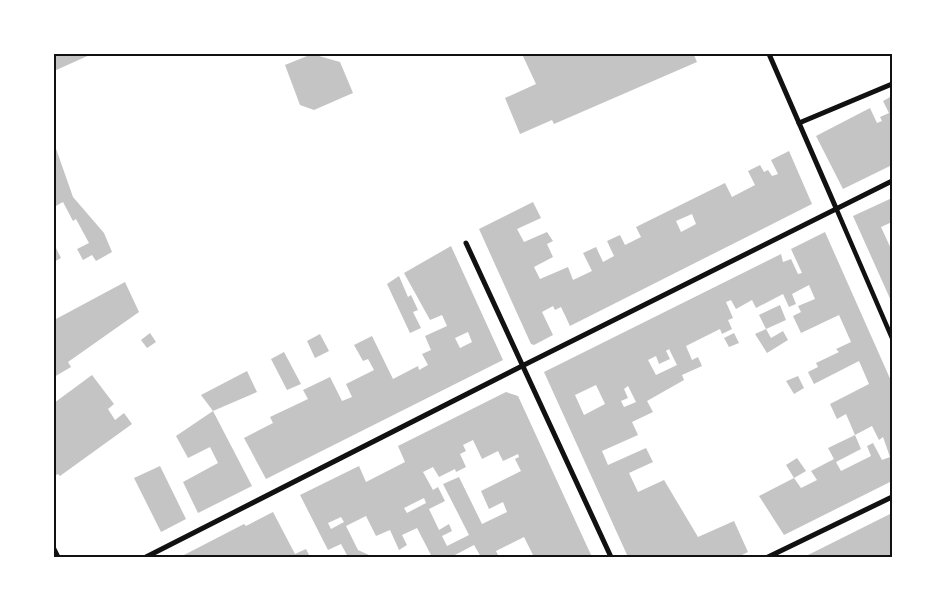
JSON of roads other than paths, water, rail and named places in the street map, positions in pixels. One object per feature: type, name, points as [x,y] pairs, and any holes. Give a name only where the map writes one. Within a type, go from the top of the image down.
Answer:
[{"type":"street","points":[[769,54],[892,338]]},
{"type":"street","points":[[799,123],[892,84]]},
{"type":"street","points":[[146,557],[892,181]]},
{"type":"street","points":[[466,243],[524,365],[611,557]]},
{"type":"street","points":[[768,557],[892,497]]},
{"type":"street","points":[[54,549],[58,557]]}]
